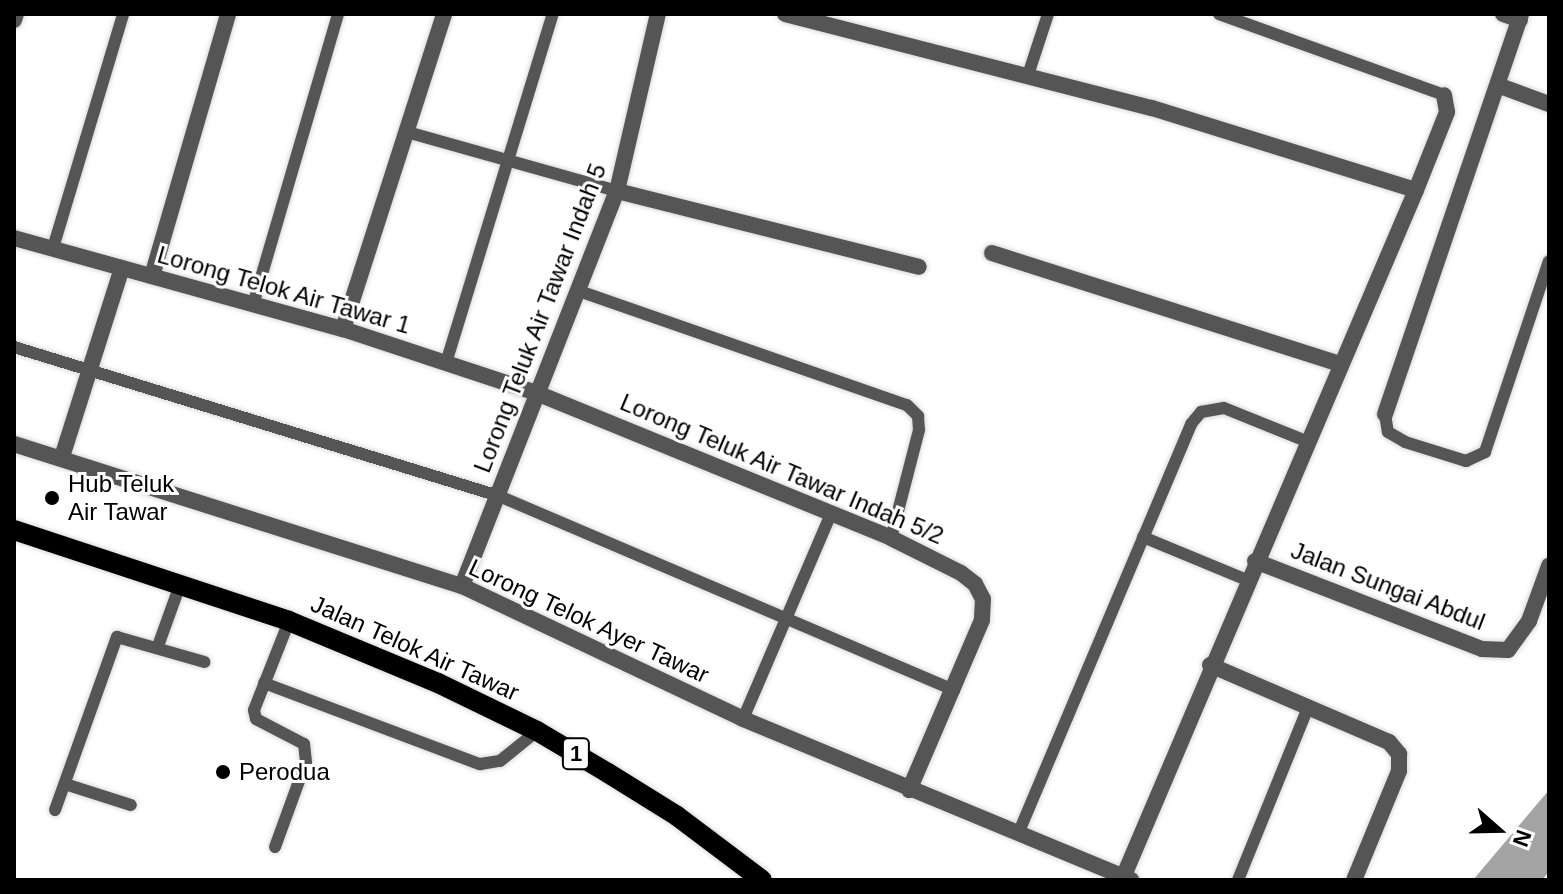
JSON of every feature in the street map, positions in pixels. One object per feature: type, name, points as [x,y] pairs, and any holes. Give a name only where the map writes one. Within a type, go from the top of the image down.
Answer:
[{"type":"main road","name":"Jalan Telok Air Tawar","points":[[14,530],[181,582],[375,653],[537,731],[677,816],[762,880]]},
{"type":"street","points":[[152,276],[228,14]]},
{"type":"street","points":[[343,329],[444,14]]},
{"type":"street","name":"Lorong Teluk Air Tawar Indah 5","points":[[462,586],[617,191],[658,14]]},
{"type":"street","points":[[785,14],[1028,75],[1416,190]]},
{"type":"street","points":[[1385,414],[1500,86],[1515,16]]},
{"type":"street","points":[[1500,86],[1549,104]]},
{"type":"street","points":[[1125,879],[1210,665],[1416,190],[1447,112],[1444,95]]},
{"type":"street","points":[[617,191],[919,267]]},
{"type":"street","name":"Lorong Telok Air Tawar 1","points":[[14,238],[343,329],[539,394]]},
{"type":"street","points":[[992,253],[1340,364]]},
{"type":"street","points":[[62,457],[122,268]]},
{"type":"street","name":"Lorong Teluk Air Tawar Indah 5/2","points":[[539,394],[891,538],[961,573],[975,584],[983,599],[982,620],[909,790]]},
{"type":"street","name":"Lorong Telok Ayer Tawar","points":[[14,444],[462,586],[743,719],[1125,879]]},
{"type":"street","name":"Jalan Sungai Abdul","points":[[1255,561],[1482,649],[1508,650],[1529,621],[1549,566]]},
{"type":"street","points":[[1210,665],[1389,742],[1399,754],[1399,771],[1354,880]]},
{"type":"lane","points":[[53,248],[123,14]]},
{"type":"lane","points":[[253,305],[338,14]]},
{"type":"lane","points":[[446,363],[553,14]]},
{"type":"lane","points":[[1028,75],[1048,14]]},
{"type":"lane","points":[[1219,14],[1444,95]]},
{"type":"lane","points":[[407,132],[617,191]]},
{"type":"lane","points":[[1385,414],[1388,432],[1405,442],[1466,461],[1485,452],[1549,261]]},
{"type":"lane","points":[[579,291],[907,405],[918,416],[919,430],[891,538]]},
{"type":"lane","points":[[14,347],[90,367],[499,496],[954,690]]},
{"type":"lane","points":[[1018,834],[1182,442],[1201,412],[1224,408],[1306,441]]},
{"type":"lane","points":[[743,719],[831,514]]},
{"type":"lane","points":[[1143,537],[1247,580]]},
{"type":"lane","points":[[158,646],[181,582]]},
{"type":"lane","points":[[275,847],[306,762],[304,744],[256,719],[264,683],[289,621]]},
{"type":"lane","points":[[55,810],[117,637],[158,646],[204,662]]},
{"type":"lane","points":[[264,683],[480,764],[500,761],[537,731]]},
{"type":"lane","points":[[1238,880],[1308,708]]},
{"type":"lane","points":[[65,784],[131,805]]},
{"type":"shaded area","points":[[1549,790],[1549,872],[1542,880],[1473,880]]},
{"type":"place","name":"Hub Teluk Air Tawar","points":[[52,498]]},
{"type":"place","name":"Perodua","points":[[223,772]]}]
